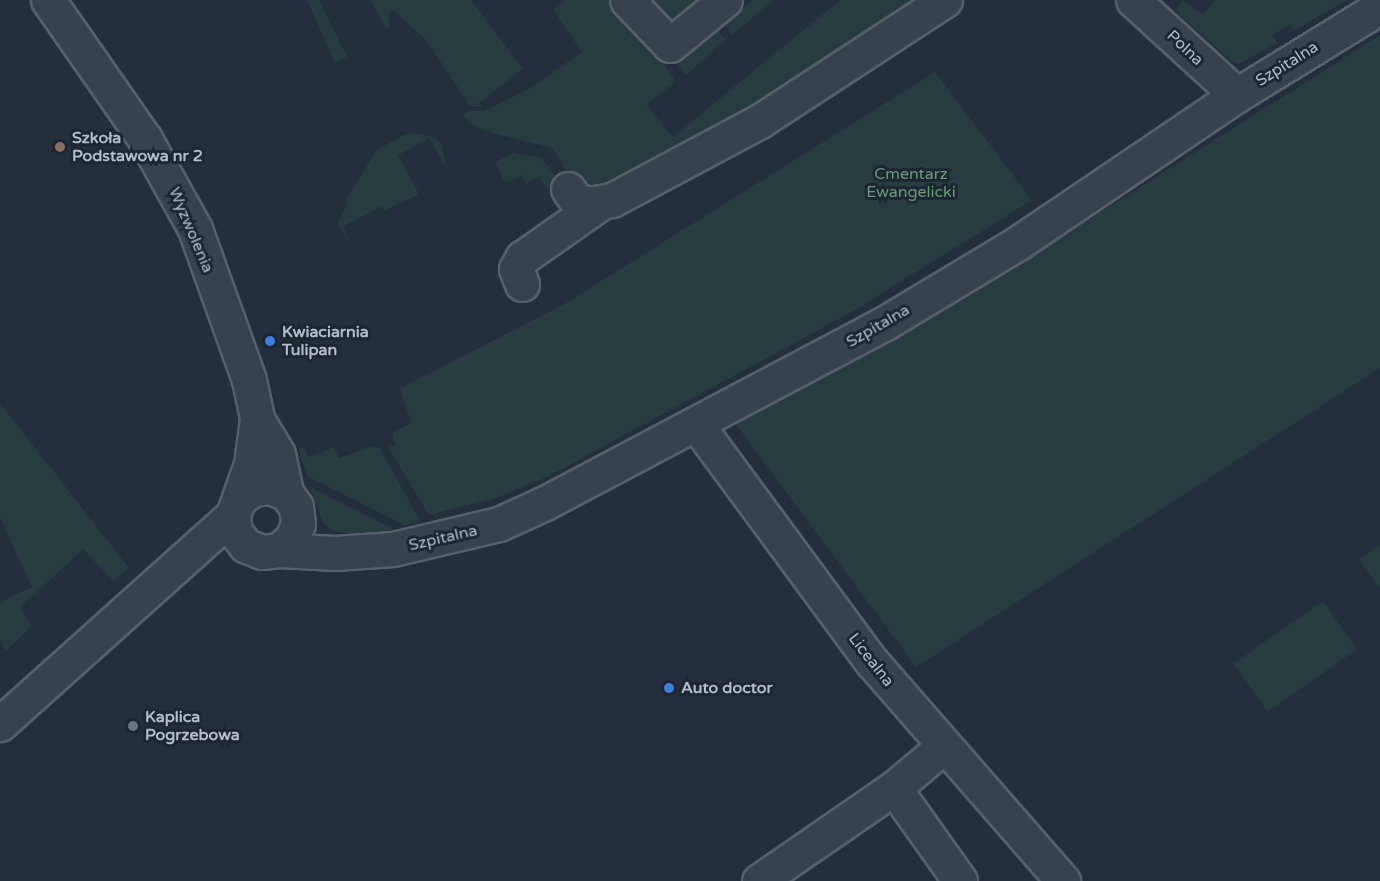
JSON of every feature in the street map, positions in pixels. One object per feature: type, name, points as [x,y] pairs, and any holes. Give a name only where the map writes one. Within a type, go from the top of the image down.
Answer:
[{"type":"street","name":"Wyzwolenia","points":[[48,0],[146,139],[195,229],[249,380],[257,419],[251,464],[236,507]]},
{"type":"street","points":[[627,0],[670,45],[725,0]]},
{"type":"street","points":[[522,284],[516,269],[522,258],[599,204],[760,121],[945,0]]},
{"type":"street","name":"Polna","points":[[1133,0],[1237,95]]},
{"type":"street","name":"Szpitalna","points":[[279,550],[335,553],[393,549],[499,524],[697,425],[885,323],[1017,243],[1237,95],[1380,7]]},
{"type":"street","points":[[568,189],[576,200],[599,204]]},
{"type":"street","name":"Wyzwolenia","points":[[257,419],[278,454],[286,493]]},
{"type":"street","name":"Licealna","points":[[697,425],[872,662],[1063,881]]},
{"type":"street","points":[[0,724],[156,581],[186,558],[253,489],[270,487],[286,493],[296,507],[298,524],[292,539],[279,550],[262,552],[246,546],[235,532],[236,507]]},
{"type":"street","points":[[298,524],[335,553]]},
{"type":"street","points":[[186,558],[246,546]]},
{"type":"street","points":[[759,881],[894,788],[944,746]]},
{"type":"street","points":[[894,788],[960,881]]},
{"type":"green space","points":[[307,0],[319,0],[347,57],[335,63]]},
{"type":"green space","points":[[371,0],[471,0],[523,69],[479,103],[482,107],[470,106],[426,40],[394,11],[389,11],[390,25],[386,29]]},
{"type":"green space","points":[[565,0],[608,0],[667,59],[663,63],[676,81],[647,105],[673,137],[840,0],[919,0],[743,120],[603,194],[577,186],[552,148],[492,133],[476,127],[463,115],[468,111],[484,111],[532,87],[582,52],[553,10]]},
{"type":"green space","points":[[647,0],[713,0],[678,21],[670,20]]},
{"type":"green space","points":[[752,0],[774,0],[732,35],[724,23]]},
{"type":"green space","points":[[1183,0],[1202,14],[1216,0],[1348,0],[1295,30],[1290,24],[1272,35],[1278,43],[1239,64],[1232,62],[1175,10]]},
{"type":"green space","points":[[717,30],[726,40],[686,75],[678,65]]},
{"type":"green space","points":[[1380,35],[1380,368],[916,667],[735,423],[1051,244]]},
{"type":"green space","name":"Cmentarz Ewangelicki","points":[[935,72],[1032,200],[850,313],[545,478],[494,499],[429,515],[388,447],[396,446],[392,433],[411,423],[400,388],[563,305]]},
{"type":"green space","points":[[414,133],[435,137],[442,146],[446,168],[429,138],[398,155],[419,194],[384,211],[382,206],[343,226],[351,244],[337,223],[347,205],[346,200],[376,151],[403,135]]},
{"type":"green space","points":[[512,153],[541,158],[554,173],[567,207],[557,205],[539,176],[526,184],[521,175],[509,182],[502,179],[496,162]]},
{"type":"green space","points":[[0,403],[129,568],[113,581],[83,549],[20,608],[32,626],[6,651],[0,640],[0,602],[32,587],[0,518]]},
{"type":"green space","points":[[372,446],[380,449],[421,522],[404,525],[307,476],[298,449],[304,447],[308,457],[334,447],[339,458]]},
{"type":"green space","points":[[310,487],[395,530],[348,534],[331,530],[323,522]]},
{"type":"green space","points":[[1380,544],[1380,589],[1359,559]]},
{"type":"green space","points":[[1323,601],[1357,649],[1268,712],[1234,664]]},
{"type":"place","name":"Szkoła Podstawowa nr 2","points":[[60,147]]},
{"type":"place","name":"Kwiaciarnia Tulipan","points":[[270,341]]},
{"type":"place","name":"Auto doctor","points":[[669,688]]},
{"type":"place","name":"Kaplica Pogrzebowa","points":[[133,726]]}]
